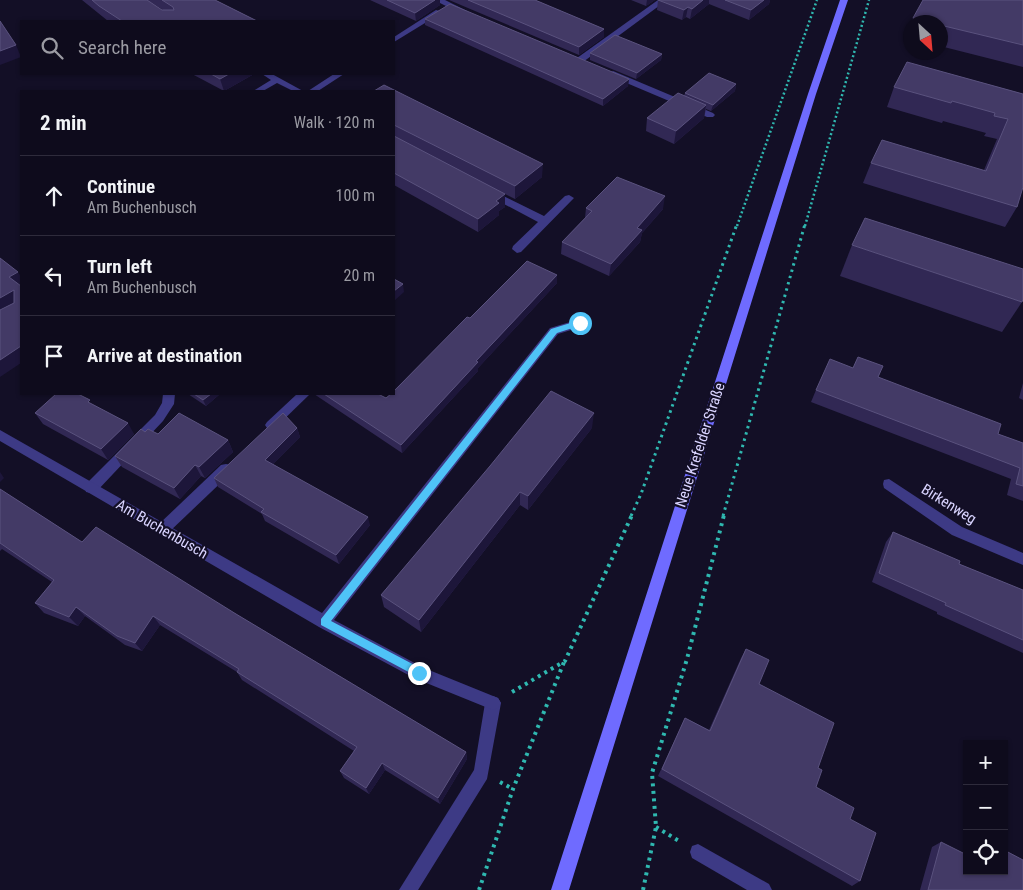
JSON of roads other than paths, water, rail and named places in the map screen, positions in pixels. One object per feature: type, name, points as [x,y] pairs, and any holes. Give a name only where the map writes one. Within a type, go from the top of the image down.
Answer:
[{"type":"main road","name":"Neue Krefelder Straße","points":[[560,890],[812,94],[844,0]]},
{"type":"street","points":[[438,0],[468,13]]},
{"type":"street","points":[[580,60],[663,0]]},
{"type":"street","points":[[395,39],[450,5]]},
{"type":"street","points":[[606,71],[710,116]]},
{"type":"street","points":[[268,75],[297,90]]},
{"type":"street","points":[[314,90],[338,75]]},
{"type":"street","points":[[259,90],[277,80]]},
{"type":"street","points":[[478,186],[545,221]]},
{"type":"street","points":[[517,248],[569,198]]},
{"type":"street","points":[[324,622],[554,331],[580,323]]},
{"type":"street","points":[[91,488],[159,418],[168,404],[169,395]]},
{"type":"street","points":[[260,435],[303,395]]},
{"type":"street","name":"Am Buchenbusch","points":[[0,435],[324,622],[419,673],[493,703],[482,773],[408,890]]},
{"type":"street","points":[[163,530],[233,462]]},
{"type":"street","name":"Birkenweg","points":[[888,484],[957,531],[1023,559]]},
{"type":"street","points":[[698,852],[763,890]]}]
